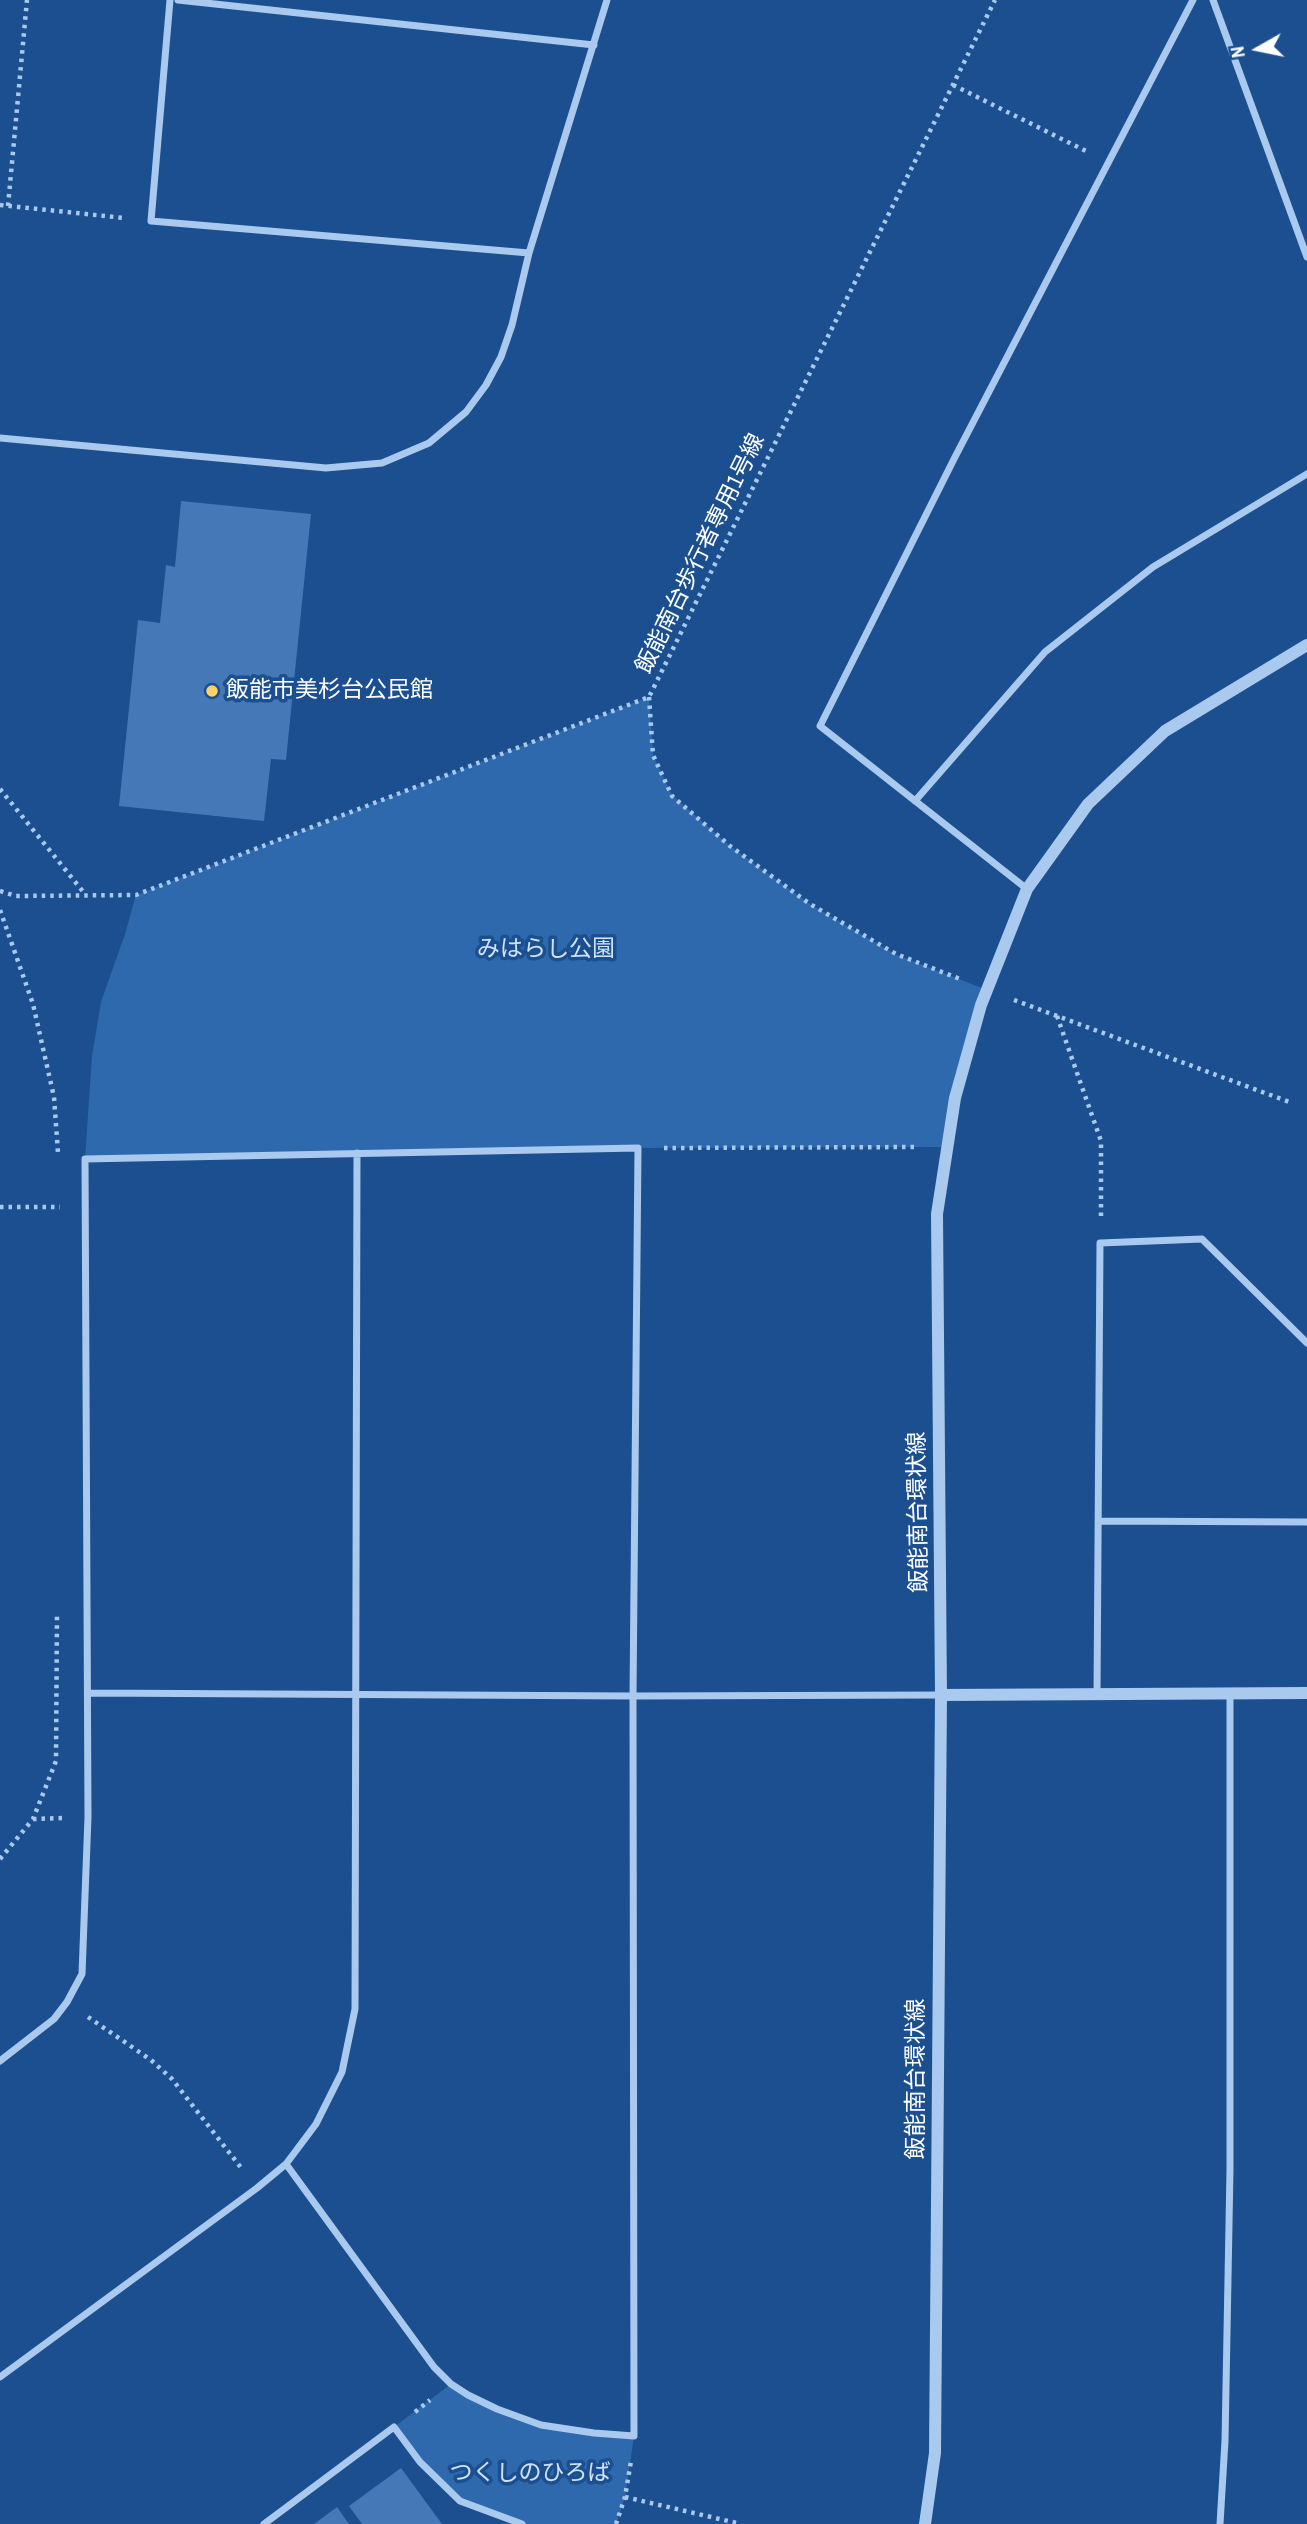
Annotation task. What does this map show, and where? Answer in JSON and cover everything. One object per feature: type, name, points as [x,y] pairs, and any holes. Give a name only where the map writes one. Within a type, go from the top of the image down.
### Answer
[{"type":"street","points":[[170,0],[151,221],[529,253]]},
{"type":"street","points":[[178,0],[594,46]]},
{"type":"street","points":[[0,438],[326,468],[382,463],[429,443],[466,412],[486,385],[501,357],[512,326],[529,253],[607,0]]},
{"type":"street","points":[[1027,889],[820,726],[955,457],[1193,0]]},
{"type":"street","points":[[1213,0],[1307,257]]},
{"type":"street","points":[[915,802],[1045,652],[1153,567],[1307,474]]},
{"type":"street","name":"飯能南台環状線","points":[[925,2524],[935,2453],[942,1695],[937,1214],[955,1098],[987,990],[1027,889],[1088,804],[1165,731],[1307,645]]},
{"type":"street","points":[[0,2061],[54,2020],[82,1974],[88,1817],[85,1159],[638,1148],[633,1696],[634,2436],[541,2425],[497,2409],[451,2384],[434,2367],[286,2164]]},
{"type":"street","points":[[0,2377],[286,2164],[316,2124],[342,2072],[355,2009],[357,1153]]},
{"type":"street","points":[[1097,1694],[1100,1243],[1202,1239],[1307,1343]]},
{"type":"street","points":[[1100,1521],[1307,1522]]},
{"type":"street","points":[[88,1693],[633,1696],[1307,1693]]},
{"type":"street","points":[[1220,2524],[1225,2441],[1230,2170],[1230,1693]]},
{"type":"street","points":[[264,2524],[394,2427],[420,2462],[460,2501],[522,2524]]},
{"type":"path","points":[[8,206],[27,0]]},
{"type":"path","name":"飯能南台歩行者専用1号線","points":[[0,891],[16,896],[136,895],[649,696],[996,0]]},
{"type":"path","points":[[953,85],[1108,162]]},
{"type":"path","points":[[0,205],[151,221]]},
{"type":"path","points":[[649,696],[653,755],[672,796],[721,838],[810,904],[895,954],[1292,1103]]},
{"type":"path","points":[[0,789],[86,895]]},
{"type":"path","points":[[0,910],[33,1004],[54,1097],[58,1163]]},
{"type":"path","points":[[1056,1015],[1101,1141],[1100,1243]]},
{"type":"path","points":[[638,1148],[947,1147]]},
{"type":"path","points":[[0,1207],[61,1207],[60,1197]]},
{"type":"path","points":[[0,1859],[33,1819],[56,1761],[57,1611]]},
{"type":"path","points":[[67,2002],[151,2060],[172,2079],[257,2188]]},
{"type":"path","points":[[394,2427],[451,2384]]},
{"type":"path","points":[[616,2524],[625,2497],[634,2436]]},
{"type":"path","points":[[625,2497],[741,2524]]},
{"type":"green space","name":"みはらし公園","points":[[649,697],[653,755],[672,795],[730,846],[810,904],[895,954],[987,990],[947,1147],[638,1148],[85,1159],[92,1056],[101,1002],[136,895]]},
{"type":"green space","name":"つくしのひろば","points":[[451,2384],[468,2395],[541,2425],[634,2436],[625,2497],[616,2524],[522,2524],[460,2501],[420,2462],[394,2427]]},
{"type":"building","name":"飯能市美杉台公民館","points":[[181,501],[311,514],[286,760],[271,759],[264,821],[119,806],[138,620],[160,623],[166,565],[175,567]]},
{"type":"building","points":[[401,2468],[442,2524],[362,2524],[349,2506]]},
{"type":"building","points":[[337,2507],[349,2524],[314,2524]]},
{"type":"place","name":"飯能市美杉台公民館","points":[[212,691]]}]
